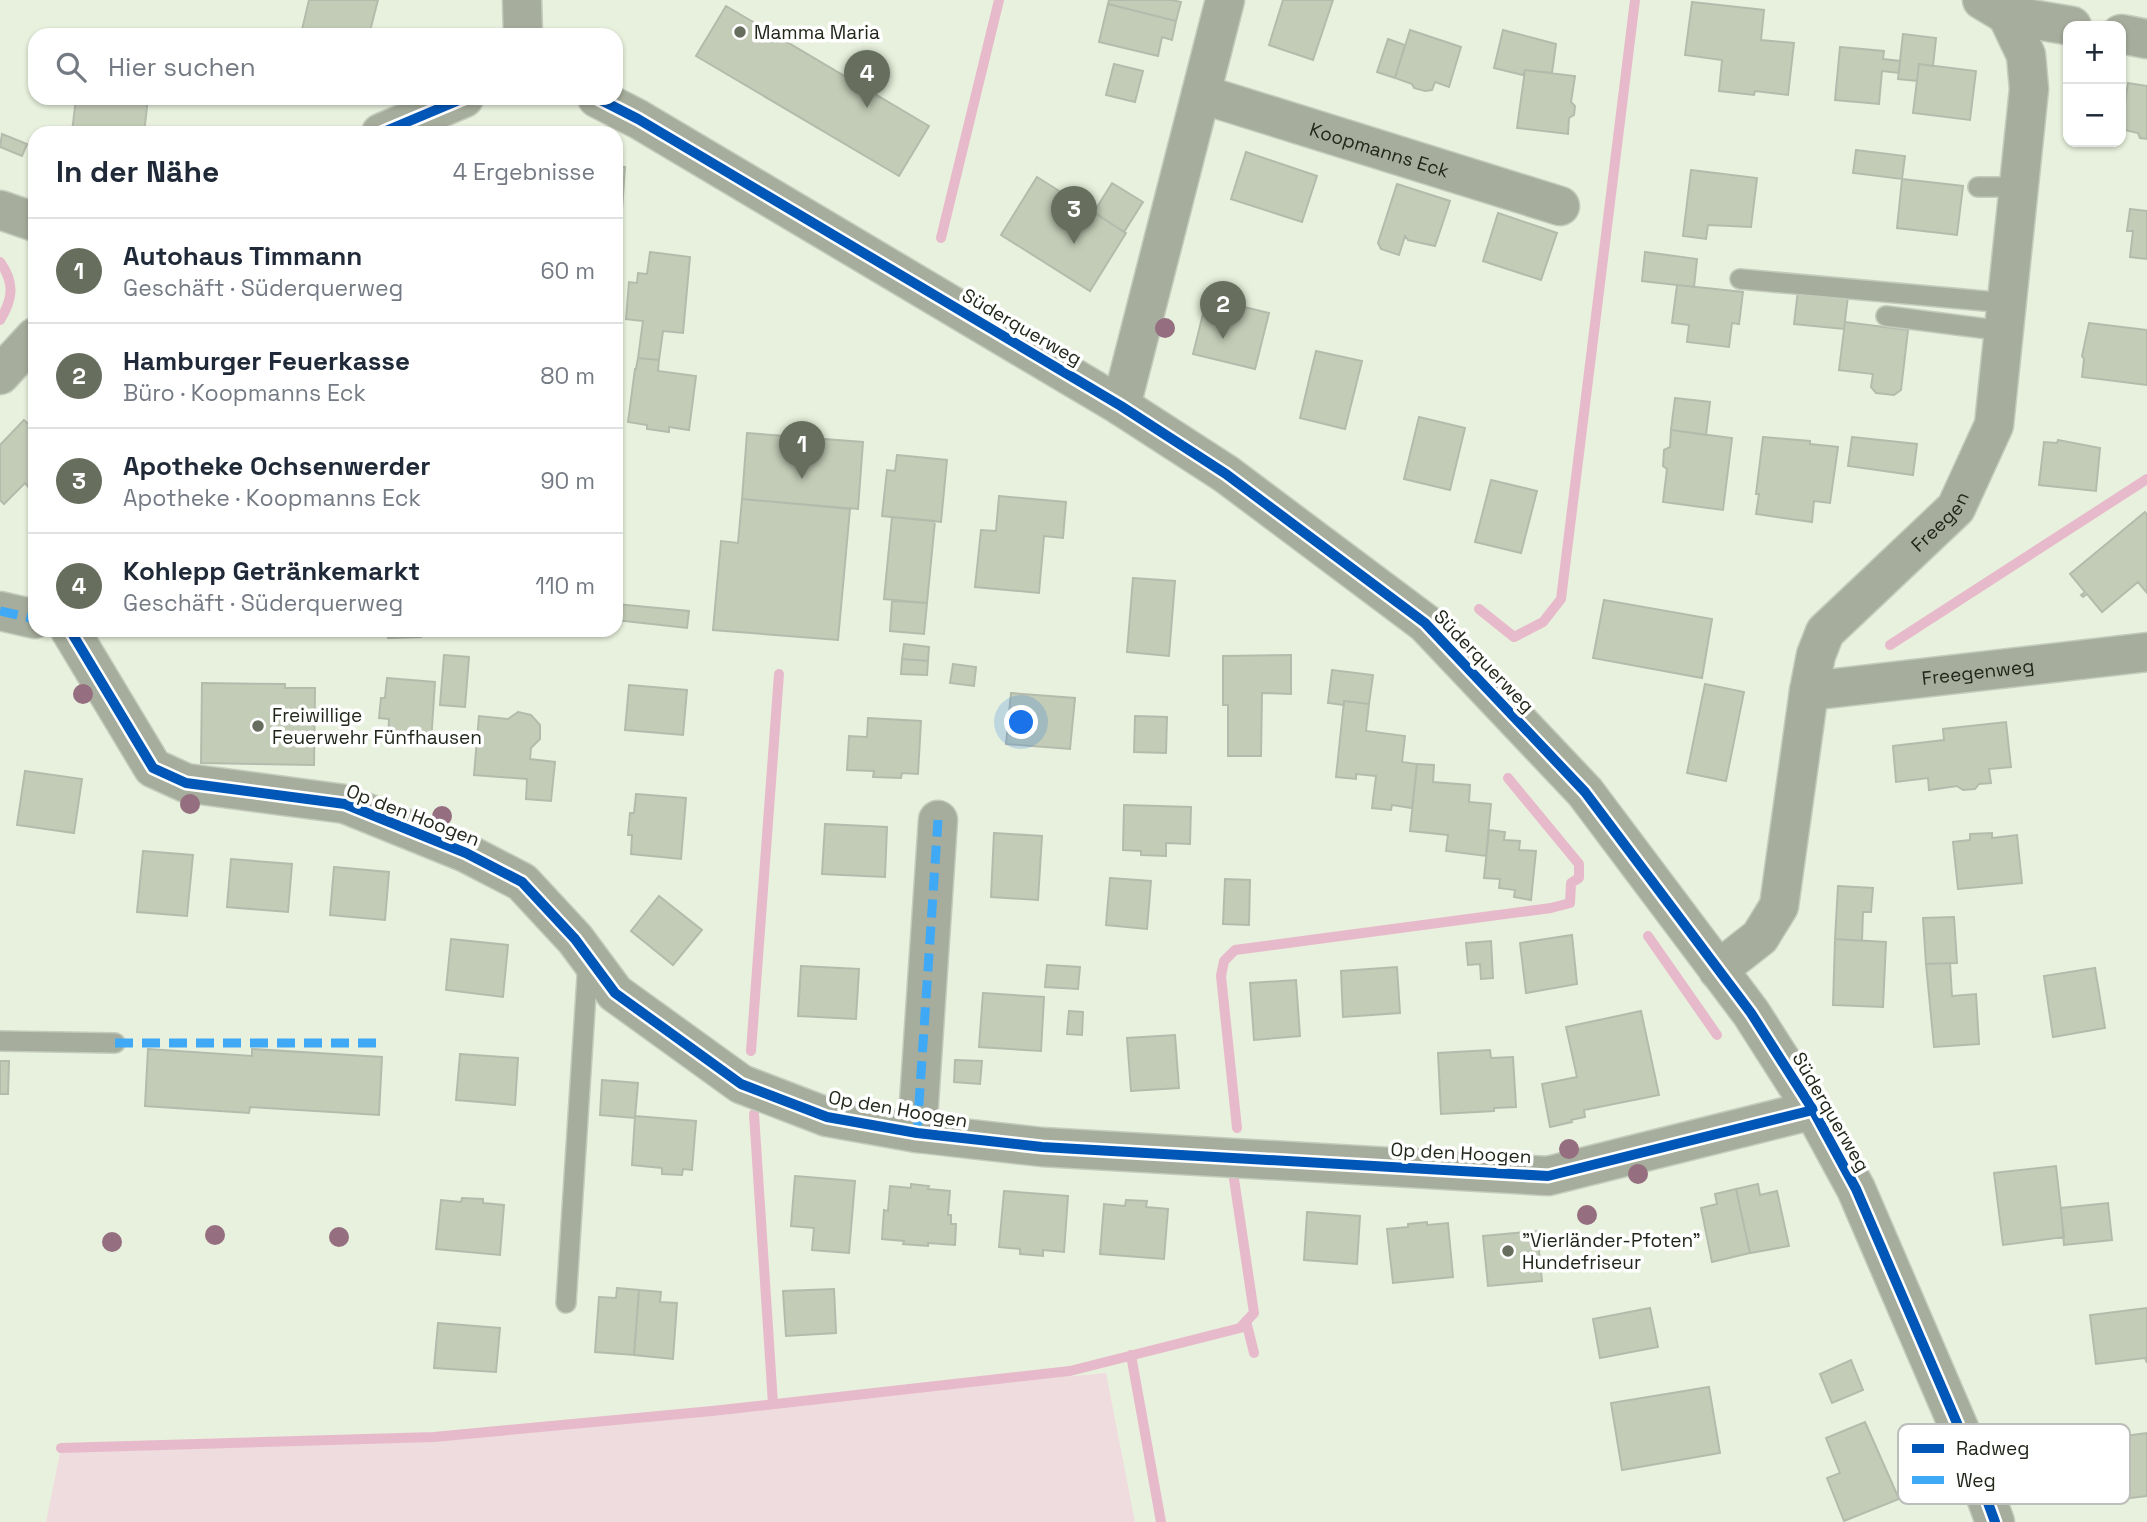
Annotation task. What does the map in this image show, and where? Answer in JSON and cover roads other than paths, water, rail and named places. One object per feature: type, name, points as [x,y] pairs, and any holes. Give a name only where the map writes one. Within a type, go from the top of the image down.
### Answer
[{"type":"street","points":[[522,0],[523,28]]},
{"type":"street","points":[[1121,406],[1225,0]]},
{"type":"street","name":"Freegen","points":[[1994,8],[2063,24]]},
{"type":"street","name":"Freegen","points":[[1718,970],[1760,937],[1779,906],[1809,691],[1816,655],[1825,632],[1956,508],[1994,425],[2029,89],[2026,55],[1994,8]]},
{"type":"street","points":[[2126,35],[2147,38]]},
{"type":"street","name":"Koopmanns Eck","points":[[1201,94],[1560,206]]},
{"type":"street","points":[[398,126],[447,105]]},
{"type":"street","name":"Süderquerweg","points":[[610,105],[1121,406],[1226,474],[1425,623],[1586,792],[1751,1013],[1813,1110],[1856,1189],[1957,1424]]},
{"type":"street","points":[[0,210],[28,220]]},
{"type":"street","points":[[0,375],[28,345]]},
{"type":"street","points":[[0,611],[28,617]]},
{"type":"street","name":"Op den Hoogen","points":[[74,637],[153,768],[186,783],[345,804],[466,853],[523,882],[589,957],[615,993],[741,1084],[827,1117],[917,1133],[1042,1147],[1548,1175],[1813,1110]]},
{"type":"street","name":"Freegenweg","points":[[1809,691],[2147,652]]},
{"type":"street","name":"Op den Hoogen","points":[[917,1133],[938,820]]},
{"type":"street","name":"Süderquerweg","points":[[1988,1504],[1995,1522]]},
{"type":"lane","points":[[1978,187],[2019,187]]},
{"type":"lane","points":[[1740,279],[2005,317]]},
{"type":"lane","points":[[1886,316],[2005,317]]},
{"type":"lane","points":[[566,1303],[589,957]]},
{"type":"lane","points":[[0,1041],[115,1043]]},
{"type":"waterway","points":[[941,238],[999,0]]},
{"type":"waterway","points":[[1479,609],[1514,637],[1543,622],[1561,599],[1635,0]]},
{"type":"waterway","points":[[0,262],[10,284],[10,298],[0,320]]},
{"type":"waterway","points":[[1890,645],[2147,479]]},
{"type":"waterway","points":[[751,1051],[779,674]]},
{"type":"waterway","points":[[1237,1128],[1221,976],[1224,961],[1235,950],[1551,908],[1570,903],[1571,883],[1579,878],[1579,864],[1508,778]]},
{"type":"waterway","points":[[1648,936],[1717,1035]]},
{"type":"waterway","points":[[754,1114],[773,1404]]},
{"type":"waterway","points":[[61,1448],[434,1437],[712,1411],[1070,1371],[1240,1328],[1254,1313],[1234,1179]]},
{"type":"waterway","points":[[1246,1321],[1254,1353]]},
{"type":"waterway","points":[[1131,1355],[1161,1522]]},
{"type":"place","name":"Mamma Maria","points":[[740,32]]},
{"type":"place","name":"Kohlepp Getränkemarkt","points":[[867,108]]},
{"type":"place","name":"Apotheke Ochsenwerder","points":[[1074,244]]},
{"type":"place","name":"Hamburger Feuerkasse","points":[[1223,339]]},
{"type":"place","name":"Autohaus Timmann","points":[[802,479]]},
{"type":"place","name":"Freiwillige Feuerwehr Fünfhausen","points":[[258,726]]},
{"type":"place","name":"\"Vierländer-Pfoten\" Hundefriseur","points":[[1508,1251]]}]
